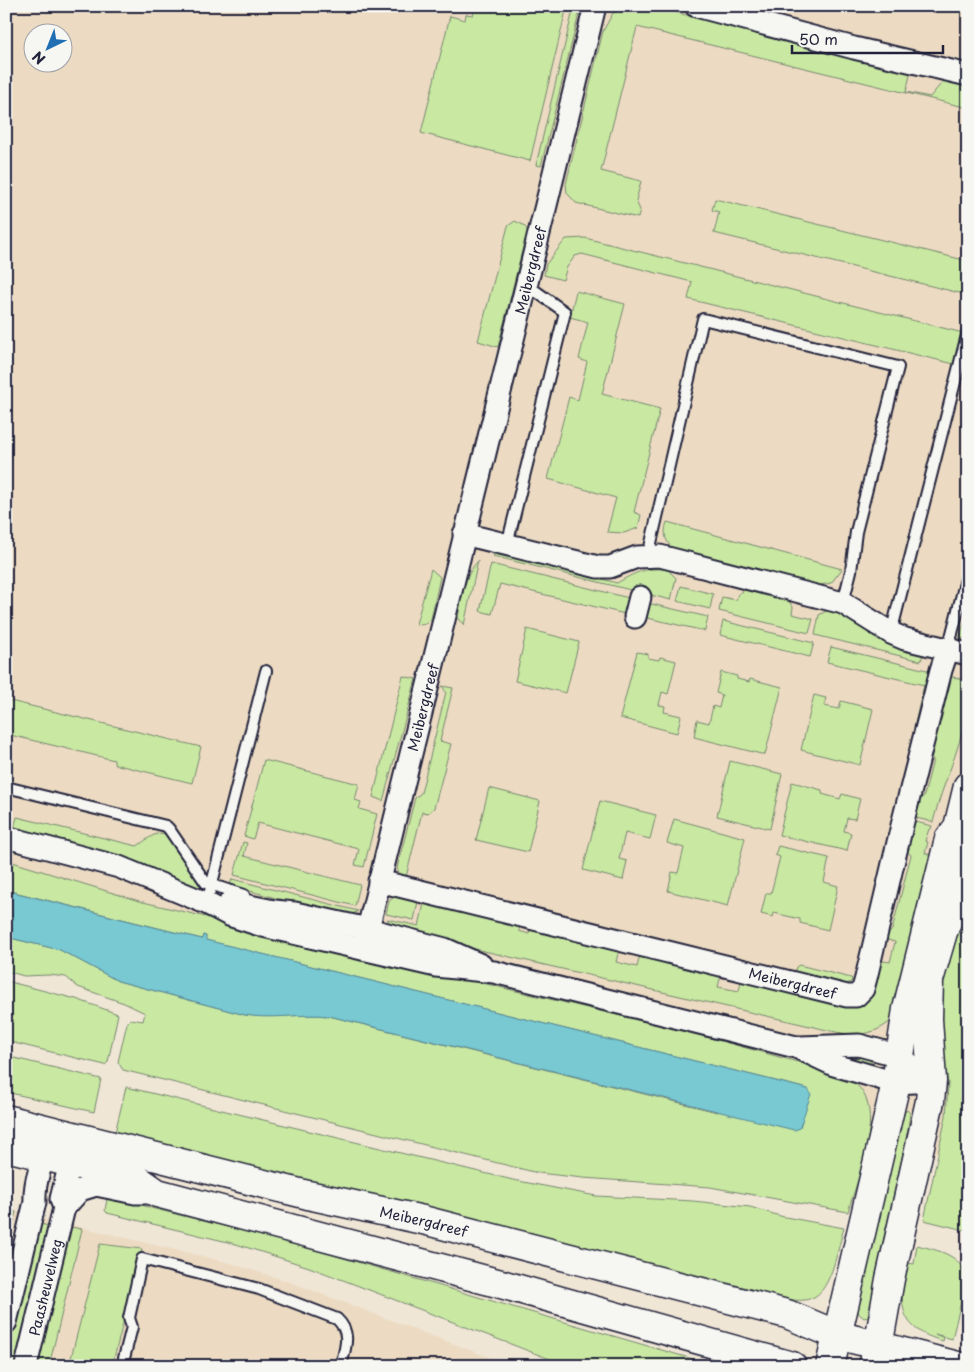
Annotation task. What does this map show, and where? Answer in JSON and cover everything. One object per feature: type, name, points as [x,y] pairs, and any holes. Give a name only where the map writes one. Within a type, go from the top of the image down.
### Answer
[{"type":"main road","points":[[830,1366],[896,1083],[907,1009],[949,839],[958,827],[968,786]]},
{"type":"main road","points":[[876,1356],[890,1279],[928,1109],[932,1082],[928,1019],[929,980],[943,932],[953,907],[961,840],[958,827]]},
{"type":"main road","name":"Meibergdreef","points":[[6,1119],[299,1193],[423,1220],[787,1314],[838,1335],[876,1356],[958,1366]]},
{"type":"main road","points":[[6,1147],[137,1179],[157,1193],[501,1284],[792,1366]]},
{"type":"street","name":"Meibergdreef","points":[[365,939],[595,6]]},
{"type":"street","points":[[696,6],[854,48],[968,75]]},
{"type":"street","points":[[464,534],[598,567],[610,567],[629,559],[660,556],[843,603],[891,633],[958,651]]},
{"type":"street","name":"Meibergdreef","points":[[379,880],[847,996],[856,996],[863,989],[866,978],[941,670],[958,651]]},
{"type":"street","points":[[6,838],[119,867],[240,905],[295,913],[365,939]]},
{"type":"street","points":[[209,894],[229,915],[263,926],[445,949],[494,972],[796,1047],[834,1065],[896,1083],[932,1082]]},
{"type":"street","points":[[796,1047],[859,1045],[900,1056],[932,1082]]},
{"type":"street","points":[[6,1322],[35,1202],[43,1156],[59,1131]]},
{"type":"street","points":[[59,1131],[70,1163]]},
{"type":"street","name":"Paasheuvelweg","points":[[64,1208],[61,1199],[70,1163]]},
{"type":"street","name":"Paasheuvelweg","points":[[26,1366],[64,1208],[80,1190],[96,1185],[135,1193],[157,1193]]},
{"type":"lane","points":[[507,544],[565,312],[527,285]]},
{"type":"lane","points":[[648,556],[703,319],[898,367],[856,532],[851,571],[843,603]]},
{"type":"lane","points":[[891,633],[968,331]]},
{"type":"lane","points":[[958,651],[968,570]]},
{"type":"lane","points":[[209,894],[266,671]]},
{"type":"lane","points":[[6,787],[166,826],[170,829],[203,880],[209,894]]},
{"type":"lane","points":[[122,1366],[132,1327],[129,1318],[142,1259],[259,1289],[337,1319],[347,1335],[341,1366]]},
{"type":"shaded area","points":[[6,6],[968,6],[968,1161],[760,1108],[6,935]]},
{"type":"shaded area","points":[[6,1209],[230,1263],[290,1282],[512,1366],[6,1366]]},
{"type":"green space","points":[[475,6],[567,6],[530,161],[421,133],[450,16],[465,20],[466,14],[473,15]]},
{"type":"green space","points":[[574,6],[576,6],[579,14],[541,166],[536,165]]},
{"type":"green space","points":[[630,6],[650,6],[911,71],[906,92],[930,97],[945,79],[968,84],[968,108],[637,27],[601,171],[641,181],[636,201],[640,210],[638,218],[576,203],[567,193],[566,184],[603,31],[613,13]]},
{"type":"green space","points":[[743,6],[771,6],[769,14]]},
{"type":"green space","points":[[715,199],[968,261],[968,295],[714,233],[719,212],[712,210]]},
{"type":"green space","points":[[515,221],[527,229],[498,347],[478,341],[508,226]]},
{"type":"green space","points":[[585,238],[963,333],[954,364],[688,299],[692,282],[582,254],[575,256],[567,267],[563,280],[544,275],[546,264],[566,239]]},
{"type":"green space","points":[[576,291],[625,304],[602,394],[660,409],[634,512],[641,515],[638,528],[624,533],[607,532],[616,498],[548,479],[569,397],[578,400],[587,362],[579,359],[588,322],[570,317]]},
{"type":"green space","points":[[667,522],[842,569],[831,583],[820,585],[677,551],[666,538]]},
{"type":"green space","points":[[499,552],[617,583],[635,573],[654,569],[668,570],[676,578],[671,600],[493,556]]},
{"type":"green space","points":[[478,561],[464,625],[458,619],[462,596],[469,573]]},
{"type":"green space","points":[[491,564],[629,598],[625,614],[500,584],[492,614],[480,611]]},
{"type":"green space","points":[[431,569],[440,577],[431,619],[424,624],[418,625],[416,624]]},
{"type":"green space","points":[[681,586],[713,594],[710,609],[677,601]]},
{"type":"green space","points":[[747,589],[788,600],[793,607],[792,614],[813,619],[809,633],[719,611],[722,597],[736,600],[738,594]]},
{"type":"green space","points":[[647,603],[708,617],[705,631],[643,617]]},
{"type":"green space","points":[[828,610],[844,616],[892,646],[923,654],[921,661],[815,635],[819,615]]},
{"type":"green space","points":[[968,611],[968,638],[959,639]]},
{"type":"green space","points":[[723,621],[814,643],[810,657],[720,635]]},
{"type":"green space","points":[[527,629],[579,642],[566,693],[515,681]]},
{"type":"green space","points":[[831,647],[935,672],[920,729],[914,727],[924,685],[827,662]]},
{"type":"green space","points":[[637,652],[648,654],[648,658],[659,660],[660,657],[676,661],[668,694],[662,692],[659,705],[665,706],[664,712],[681,716],[677,733],[620,718]]},
{"type":"green space","points":[[721,672],[737,676],[737,679],[749,682],[750,679],[782,687],[765,755],[694,737],[697,720],[709,723],[713,706],[719,708],[722,695],[716,693]]},
{"type":"green space","points":[[946,675],[964,680],[966,692],[965,720],[933,822],[912,817],[916,801],[924,796],[933,760],[928,751]]},
{"type":"green space","points":[[403,676],[416,679],[383,801],[373,797]]},
{"type":"green space","points":[[442,686],[453,688],[440,741],[451,744],[434,808],[428,813],[422,812],[406,877],[399,873],[397,868],[415,798],[421,793],[446,692]]},
{"type":"green space","points":[[814,695],[826,698],[824,706],[839,709],[841,701],[873,709],[860,765],[801,750]]},
{"type":"green space","points":[[6,700],[201,747],[192,783],[114,764],[114,760],[6,734]]},
{"type":"green space","points":[[264,760],[359,784],[355,800],[361,802],[359,809],[377,814],[364,867],[355,865],[359,849],[258,823],[253,839],[244,836]]},
{"type":"green space","points":[[730,761],[782,774],[770,829],[717,816]]},
{"type":"green space","points":[[792,782],[822,790],[822,794],[840,799],[842,794],[860,799],[855,819],[847,818],[844,831],[851,833],[847,851],[779,835]]},
{"type":"green space","points":[[489,788],[540,801],[528,852],[476,840]]},
{"type":"green space","points":[[600,801],[656,815],[650,839],[625,833],[619,859],[627,861],[623,880],[583,870]]},
{"type":"green space","points":[[17,817],[137,846],[156,834],[168,835],[201,886],[199,888],[117,856],[14,828]]},
{"type":"green space","points":[[674,819],[745,838],[728,906],[668,891],[672,872],[678,873],[684,848],[667,843]]},
{"type":"green space","points":[[911,821],[932,826],[925,841],[928,842],[925,853],[930,855],[926,892],[893,1019],[873,1031],[863,1034],[832,1031],[397,931],[387,919],[419,926],[425,899],[521,922],[519,931],[529,934],[532,925],[620,946],[616,962],[637,967],[641,951],[722,971],[718,987],[739,991],[742,976],[861,1004],[866,1002],[868,998],[877,960],[890,962],[895,942],[884,939],[892,930],[911,855],[904,849]]},
{"type":"green space","points":[[243,842],[247,843],[244,856],[360,885],[355,906],[234,875]]},
{"type":"green space","points":[[778,846],[829,858],[824,882],[838,886],[828,930],[800,923],[800,919],[774,913],[773,917],[761,914],[766,893],[771,893],[780,857],[775,855]]},
{"type":"green space","points":[[6,860],[139,901],[688,1032],[838,1073],[860,1088],[868,1103],[870,1118],[866,1150],[848,1212],[710,1187],[538,1173],[123,1070],[118,1062],[127,1023],[131,1019],[143,1021],[145,1013],[124,1003],[78,987],[66,977],[49,975],[24,976],[6,971],[6,937],[60,950],[118,981],[245,1015],[329,1016],[717,1112],[808,1089],[205,940],[206,936],[203,935],[202,939],[14,892],[12,893],[6,916]]},
{"type":"green space","points":[[968,871],[968,1067],[960,1100],[968,1102],[968,1216],[964,1230],[924,1220],[946,1116],[948,1084],[940,1029],[942,979]]},
{"type":"green space","points":[[232,879],[358,911],[349,916],[341,916],[232,886],[230,885]]},
{"type":"green space","points":[[397,895],[419,897],[414,920],[386,914],[389,901]]},
{"type":"green space","points":[[799,965],[852,979],[851,982],[843,986],[793,976],[796,967]]},
{"type":"green space","points":[[6,981],[76,999],[118,1014],[108,1062],[105,1065],[6,1041]]},
{"type":"green space","points":[[836,1054],[869,1059],[872,1063],[869,1067]]},
{"type":"green space","points":[[6,1056],[101,1079],[94,1112],[6,1092]]},
{"type":"green space","points":[[126,1087],[513,1180],[596,1196],[693,1201],[750,1207],[780,1216],[844,1228],[833,1267],[825,1286],[819,1293],[807,1300],[766,1295],[114,1137]]},
{"type":"green space","points":[[907,1110],[910,1113],[907,1136],[881,1251],[881,1287],[874,1307],[867,1317],[864,1318],[858,1313],[858,1302],[901,1124]]},
{"type":"green space","points":[[108,1194],[151,1208],[281,1240],[717,1366],[568,1366],[309,1267],[236,1244],[107,1213],[105,1210]]},
{"type":"green space","points":[[6,1209],[16,1212],[6,1253]]},
{"type":"green space","points":[[36,1223],[49,1226],[15,1366],[6,1366],[6,1343]]},
{"type":"green space","points":[[70,1227],[82,1229],[79,1242],[49,1366],[37,1366]]},
{"type":"green space","points":[[100,1244],[142,1249],[112,1366],[69,1366]]},
{"type":"green space","points":[[917,1245],[949,1255],[955,1259],[964,1272],[966,1281],[952,1339],[935,1334],[944,1338],[943,1341],[928,1336],[909,1321],[904,1312],[903,1290],[905,1277],[908,1263],[914,1264]]},
{"type":"water","points":[[13,892],[202,939],[203,935],[206,936],[206,940],[808,1089],[811,1094],[800,1127],[794,1130],[329,1016],[265,1017],[245,1015],[118,981],[60,950],[6,937],[6,916]]}]
